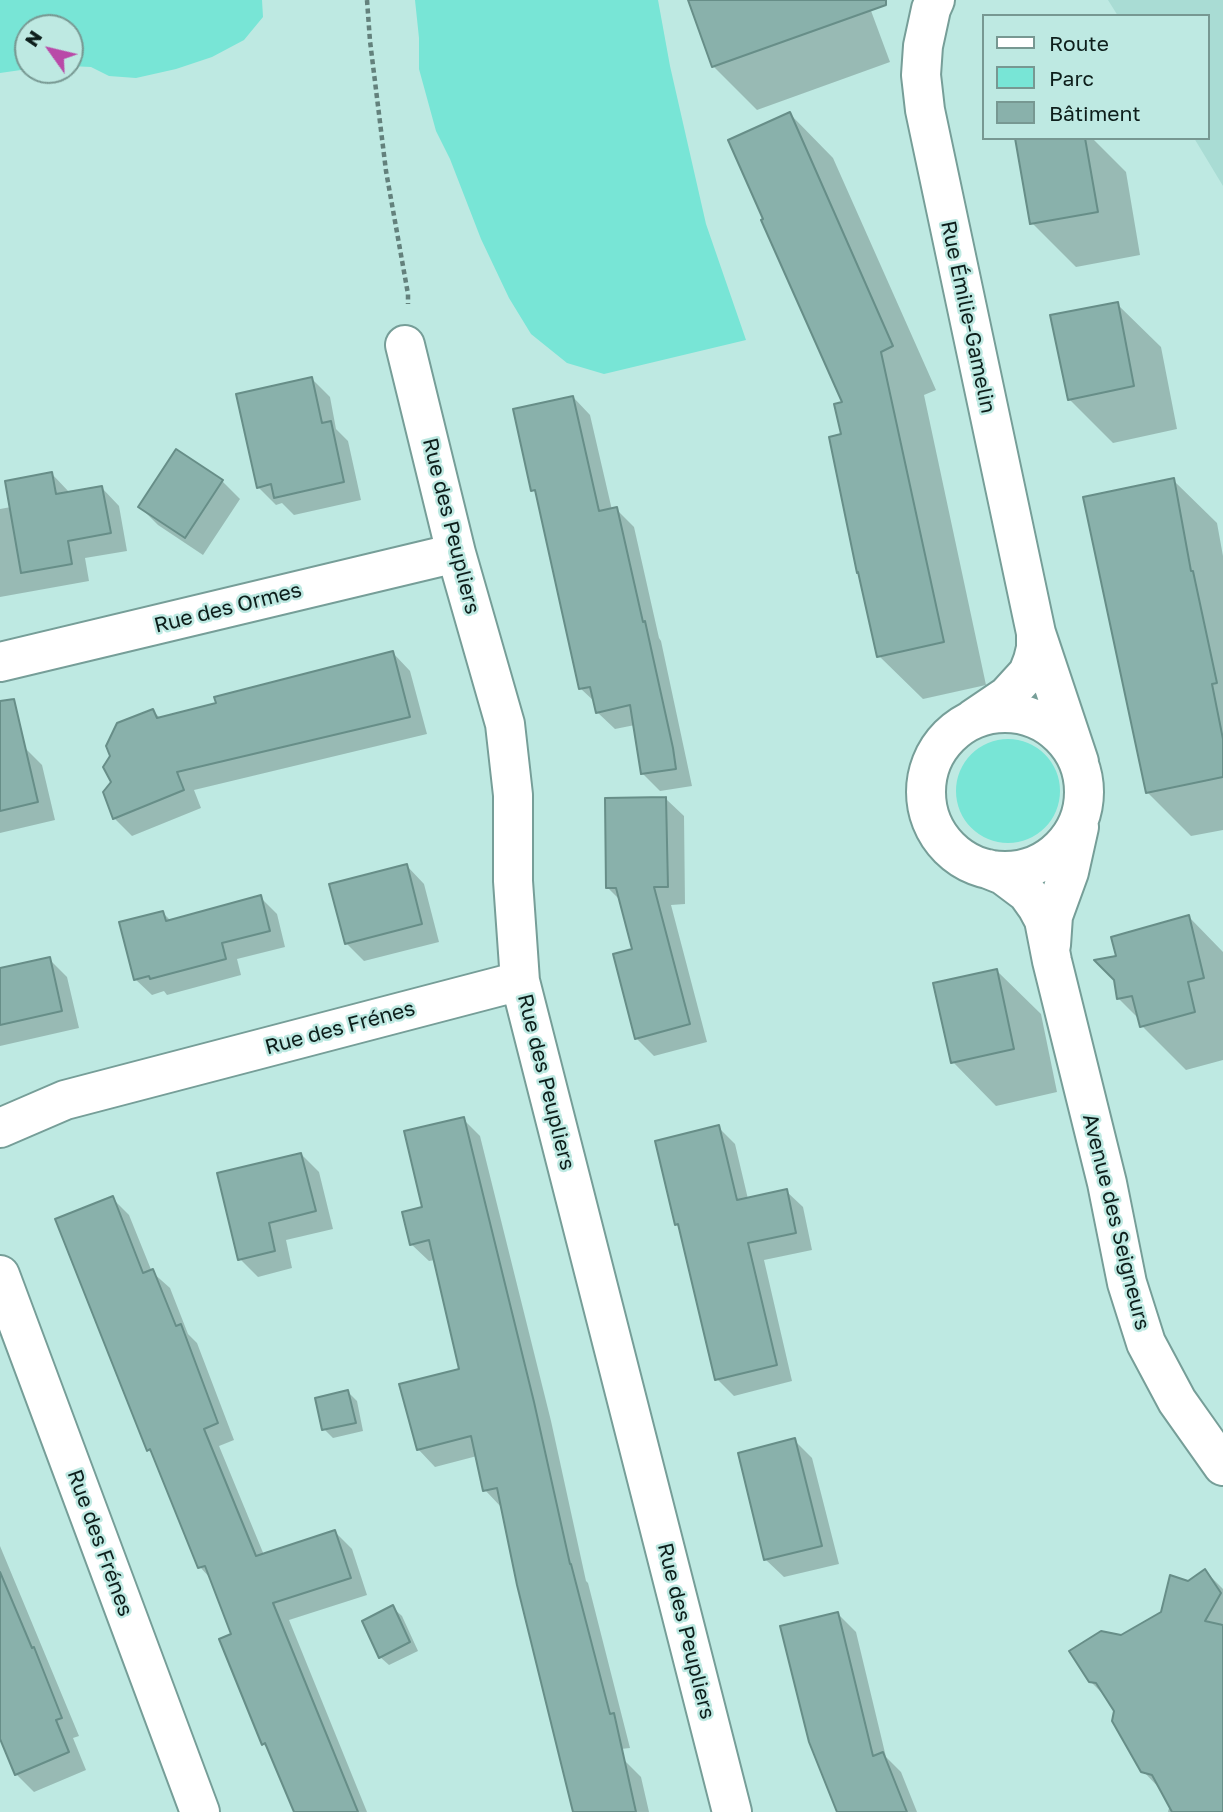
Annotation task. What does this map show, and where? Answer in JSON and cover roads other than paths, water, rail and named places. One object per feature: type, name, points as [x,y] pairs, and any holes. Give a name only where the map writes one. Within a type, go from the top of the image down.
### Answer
[{"type":"street","name":"Rue Émilie-Gamelin","points":[[935,0],[930,9],[921,65],[925,110],[1036,633],[1079,762],[1084,787],[1082,813],[1071,836],[1054,855],[1028,870],[1005,872],[979,867],[956,855],[938,835],[928,810],[926,784],[933,759],[948,737],[1007,696],[1028,673],[1036,648],[1036,633]]},
{"type":"street","name":"Rue des Peupliers","points":[[405,345],[456,553],[505,724],[513,795],[513,881],[520,981],[732,1812]]},
{"type":"street","name":"Rue des Ormes","points":[[0,662],[456,553]]},
{"type":"street","name":"Rue Émilie-Gamelin","points":[[970,721],[995,713],[1021,714],[1045,723],[1065,740],[1079,762]]},
{"type":"street","name":"Avenue des Seigneurs","points":[[1052,961],[1050,937],[1053,916],[1069,873],[1082,813]]},
{"type":"street","name":"Avenue des Seigneurs","points":[[988,869],[1003,875],[1027,893],[1044,920],[1107,1183],[1127,1283],[1146,1343],[1177,1401],[1223,1466]]},
{"type":"street","name":"Rue des Frénes","points":[[0,1128],[65,1100],[520,981]]},
{"type":"street","name":"Rue des Frénes","points":[[0,1275],[197,1811]]}]
